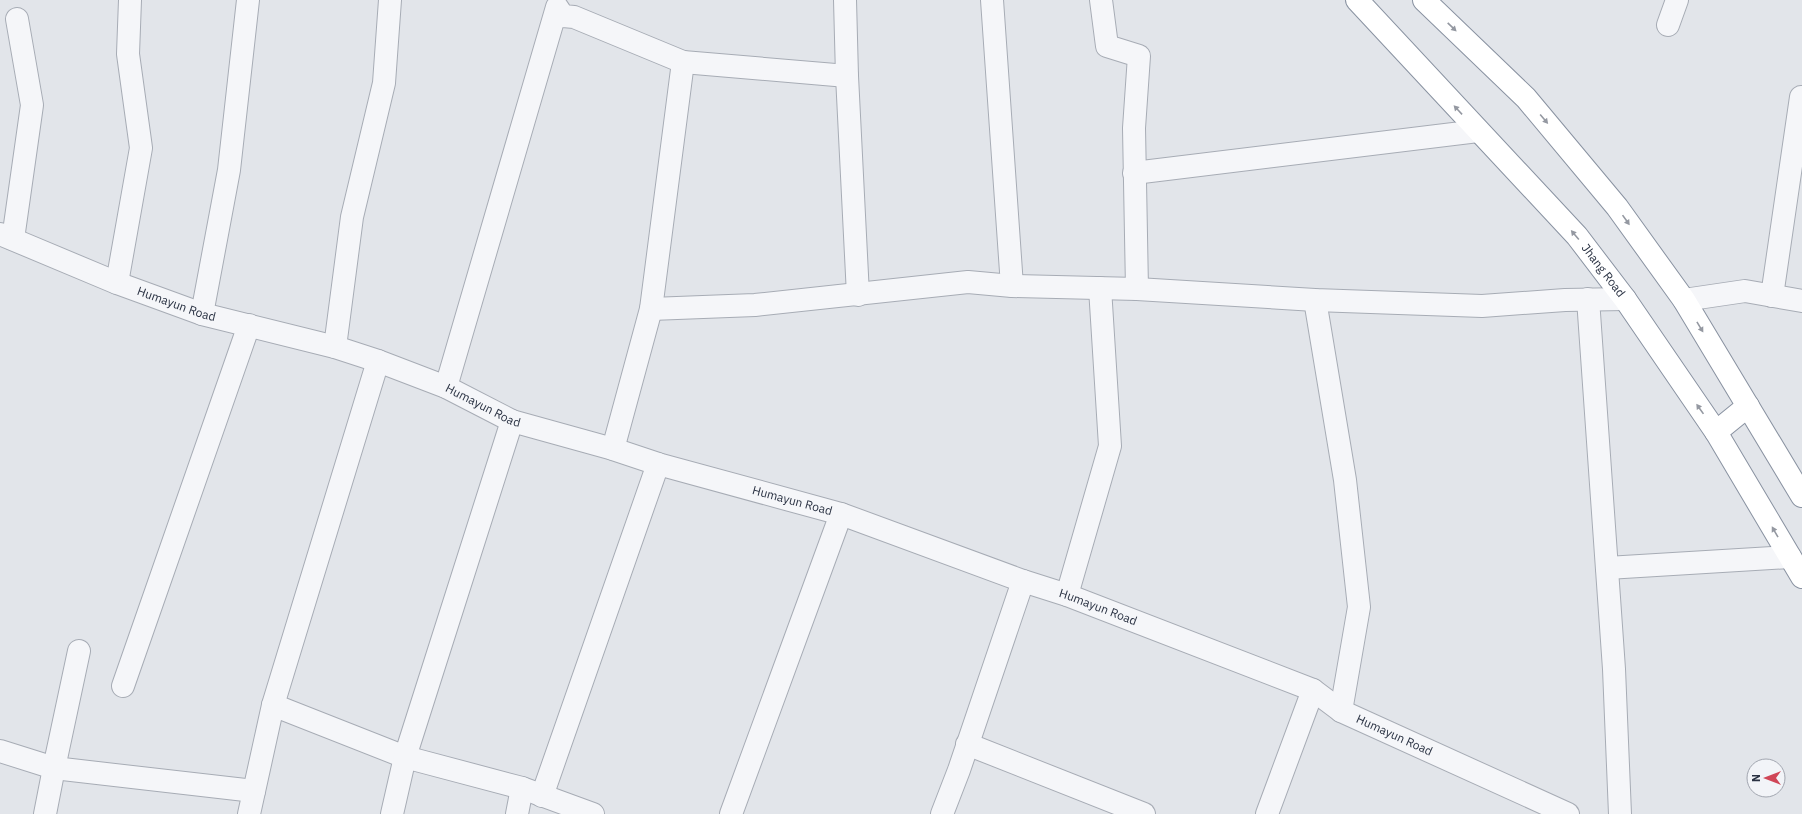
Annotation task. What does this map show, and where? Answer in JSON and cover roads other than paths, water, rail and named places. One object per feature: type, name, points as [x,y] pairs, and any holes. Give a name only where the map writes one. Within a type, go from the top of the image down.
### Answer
[{"type":"highway","name":"Jhang Road","points":[[1356,0],[1478,131],[1530,184],[1577,236],[1625,299],[1716,432],[1802,577]]},
{"type":"highway","points":[[1424,0],[1526,98],[1617,207],[1684,300],[1802,496]]},
{"type":"highway","points":[[1716,432],[1748,406]]},
{"type":"street","points":[[117,283],[141,148],[128,54],[130,0]]},
{"type":"street","points":[[202,314],[229,170],[248,0]]},
{"type":"street","points":[[336,346],[352,217],[384,83],[390,0]]},
{"type":"street","points":[[845,0],[847,76],[858,295]]},
{"type":"street","points":[[992,0],[1012,286]]},
{"type":"street","points":[[1101,0],[1107,46],[1139,56],[1134,128],[1137,289]]},
{"type":"street","points":[[1668,25],[1678,0]]},
{"type":"street","points":[[446,387],[558,7],[563,16],[574,17],[683,62],[847,76]]},
{"type":"street","points":[[7,236],[32,106],[17,19]]},
{"type":"street","points":[[613,449],[651,309],[683,62]]},
{"type":"street","points":[[1772,296],[1801,97]]},
{"type":"street","points":[[1134,173],[1478,131]]},
{"type":"street","name":"Humayun Road","points":[[7,236],[117,283],[202,314],[336,346],[378,361],[446,387],[512,421],[613,449],[658,464],[841,514],[1024,581],[1067,595],[1313,690],[1341,711],[1568,814]]},
{"type":"street","points":[[651,309],[755,305],[968,282],[1012,286],[1137,289],[1315,300],[1482,306],[1588,299],[1625,299]]},
{"type":"street","points":[[1067,595],[1110,446],[1100,288]]},
{"type":"street","points":[[1684,300],[1745,291],[1802,301]]},
{"type":"street","points":[[1588,299],[1614,669],[1620,814]]},
{"type":"street","points":[[1315,300],[1345,480],[1359,607],[1341,711]]},
{"type":"street","points":[[123,686],[249,325]]},
{"type":"street","points":[[249,814],[273,705],[378,361]]},
{"type":"street","points":[[392,814],[405,757],[512,421]]},
{"type":"street","points":[[516,814],[532,792],[658,464]]},
{"type":"street","points":[[731,814],[841,514]]},
{"type":"street","points":[[1607,568],[1790,557]]},
{"type":"street","points":[[942,814],[1024,581]]},
{"type":"street","points":[[45,814],[79,651]]},
{"type":"street","points":[[1267,814],[1313,690]]},
{"type":"street","points":[[273,705],[405,757],[532,792],[593,814]]},
{"type":"street","points":[[967,744],[1100,806],[1144,814]]},
{"type":"street","points":[[0,751],[54,768],[254,791]]}]
